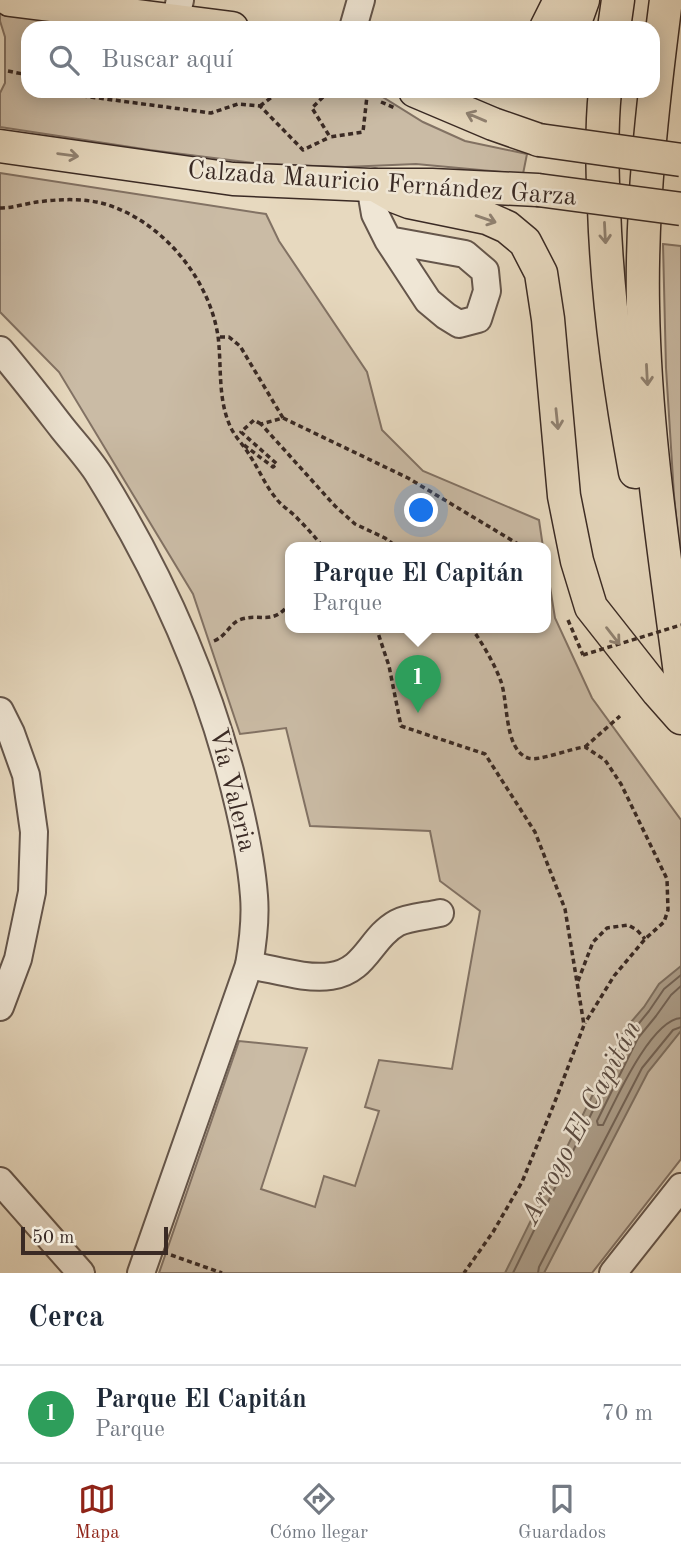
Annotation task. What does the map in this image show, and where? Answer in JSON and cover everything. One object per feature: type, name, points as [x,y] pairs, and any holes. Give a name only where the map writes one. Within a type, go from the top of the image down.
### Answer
[{"type":"main road","points":[[10,0],[178,10],[211,21]]},
{"type":"main road","points":[[550,21],[560,0]]},
{"type":"main road","points":[[576,21],[583,0]]},
{"type":"main road","points":[[615,21],[618,0]]},
{"type":"main road","points":[[660,48],[666,0]]},
{"type":"main road","name":"Calzada Mauricio Fernández Garza","points":[[432,98],[540,140],[681,160]]},
{"type":"main road","points":[[606,98],[603,173],[605,232],[617,360],[638,491],[664,548]]},
{"type":"main road","points":[[655,98],[644,211],[643,307],[650,442],[681,681]]},
{"type":"main road","name":"Calzada Mauricio Fernández Garza","points":[[0,146],[233,179],[538,190],[681,209]]},
{"type":"main road","points":[[373,185],[410,202],[487,218],[525,242],[541,273],[548,319],[564,496],[577,561],[591,607],[681,718]]},
{"type":"street","points":[[356,21],[361,0]]},
{"type":"street","points":[[373,185],[375,214],[388,240]]},
{"type":"street","name":"Vía Valeria","points":[[0,350],[98,473],[170,607],[198,673],[223,743],[249,852],[254,898],[254,932],[249,965],[141,1273]]},
{"type":"street","points":[[0,711],[26,775],[34,832],[32,892],[18,959],[0,1007]]},
{"type":"street","points":[[249,965],[312,976],[343,973],[362,961],[379,937],[399,922],[440,913]]},
{"type":"street","points":[[0,1181],[80,1273]]},
{"type":"street","points":[[613,1273],[681,1187]]},
{"type":"path","points":[[8,71],[21,74]]},
{"type":"path","points":[[98,98],[211,113],[238,104],[260,106],[303,150],[330,137],[363,132],[367,98]]},
{"type":"path","points":[[260,106],[270,98]]},
{"type":"path","points":[[322,98],[312,108],[330,137]]},
{"type":"path","points":[[0,208],[77,199],[106,205],[149,226],[174,249],[189,266],[206,296],[215,320],[222,401],[232,430],[275,498],[298,518],[319,542]]},
{"type":"path","points":[[220,337],[229,337],[240,346],[283,418],[408,478],[515,542]]},
{"type":"path","points":[[261,424],[283,418]]},
{"type":"path","points":[[230,424],[244,444],[273,467],[277,464],[241,432],[254,420],[261,424],[335,506],[355,524],[390,542]]},
{"type":"path","points":[[214,641],[222,638],[237,621],[268,618],[285,609]]},
{"type":"path","points":[[567,618],[583,655],[681,625]]},
{"type":"path","points":[[378,633],[390,666],[401,726],[485,754],[535,832],[565,909],[584,1025]]},
{"type":"path","points":[[475,633],[502,682],[511,738],[518,751],[527,758],[536,760],[573,748],[585,747],[620,716]]},
{"type":"path","points":[[464,1273],[493,1232],[522,1182],[584,1025],[614,976],[645,939],[664,922],[668,911],[667,879],[621,784],[605,760],[585,747]]},
{"type":"path","points":[[577,983],[593,942],[607,928],[628,925],[645,939]]},
{"type":"path","points":[[170,1255],[222,1273]]},
{"type":"shaded area","points":[[0,9],[83,21],[21,21],[21,98],[384,98],[423,122],[465,141],[527,154],[523,174],[416,164],[345,167],[262,164],[0,127],[0,93],[5,83],[5,37],[0,21]]},
{"type":"shaded area","points":[[0,173],[266,214],[279,241],[367,372],[382,430],[423,471],[539,520],[542,542],[285,542],[285,633],[551,633],[551,593],[555,618],[592,698],[681,820],[681,1159],[592,1273],[159,1273],[239,1041],[307,1048],[261,1189],[315,1207],[324,1176],[355,1186],[379,1111],[365,1107],[379,1060],[452,1069],[480,911],[440,881],[430,831],[310,826],[286,728],[240,734],[193,594],[59,372],[0,312]]},
{"type":"shaded area","points":[[663,244],[681,246],[681,567],[666,368]]},
{"type":"water","name":"Arroyo El Capitán","points":[[681,966],[681,1031],[648,1072],[544,1273],[505,1273],[625,1029],[659,984]]},
{"type":"place","name":"Parque El Capitán","points":[[418,713]]}]
